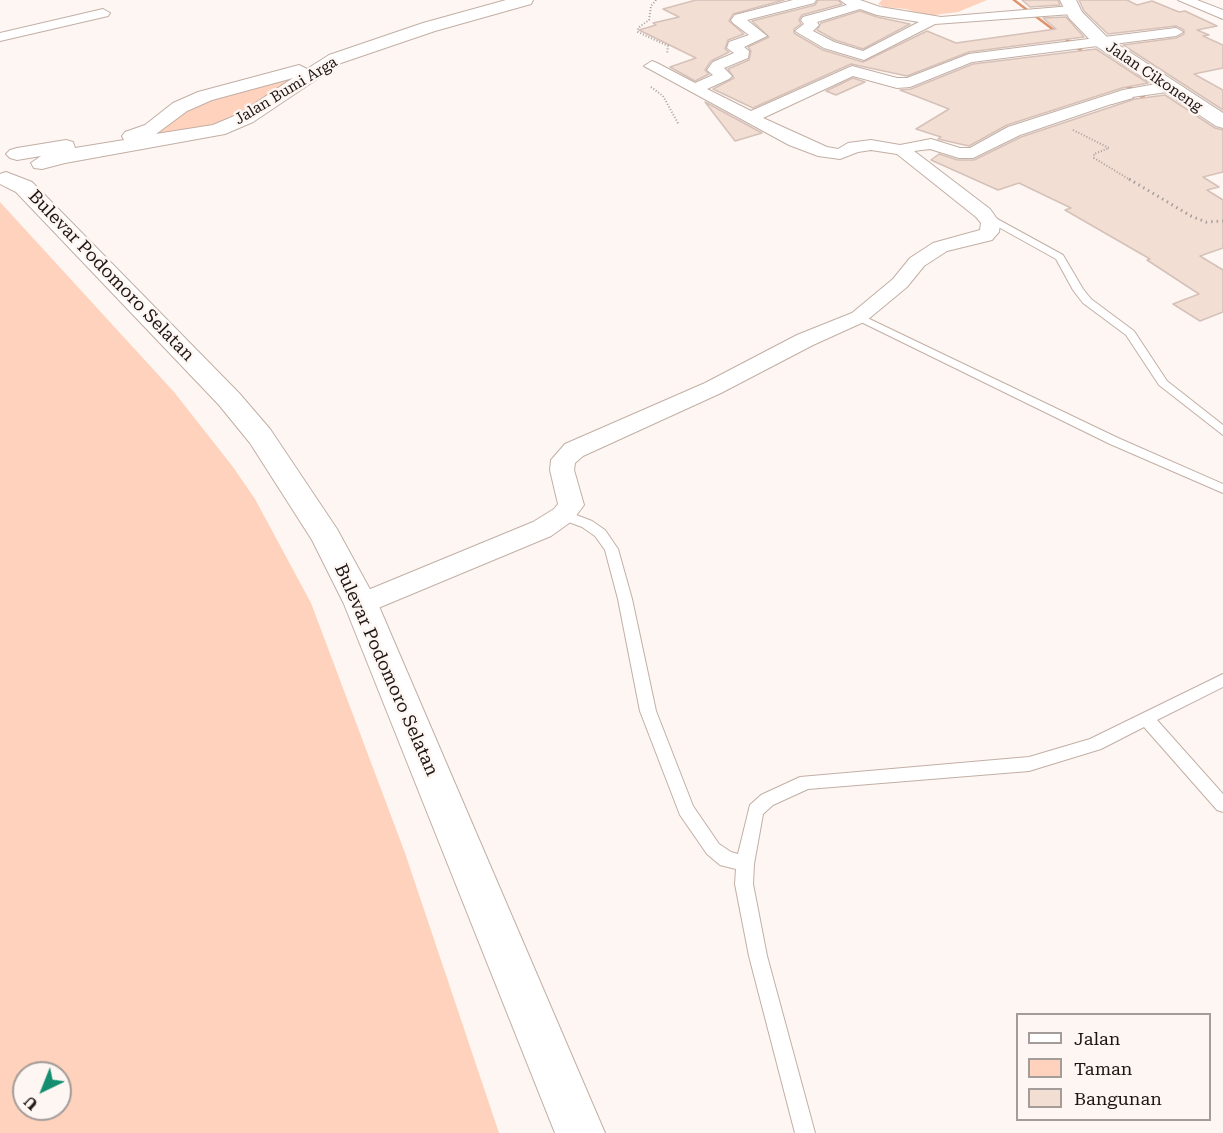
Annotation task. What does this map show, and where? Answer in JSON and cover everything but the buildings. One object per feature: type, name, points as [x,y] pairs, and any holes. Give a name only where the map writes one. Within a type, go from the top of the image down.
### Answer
[{"type":"street","points":[[89,0],[116,25]]},
{"type":"street","name":"Jalan Bumi Arga","points":[[15,167],[143,133],[162,123],[180,107],[198,98],[299,71],[420,30],[525,0]]},
{"type":"street","points":[[696,88],[722,79],[724,76],[715,70],[718,64],[743,55],[742,51],[734,48],[734,45],[760,36],[738,20],[740,18],[809,0]]},
{"type":"street","points":[[1190,2],[1212,0]]},
{"type":"street","points":[[1190,2],[1223,15]]},
{"type":"street","points":[[933,20],[864,56],[830,45],[802,31],[813,25],[808,20],[853,3],[933,20],[1042,12],[1070,5]]},
{"type":"street","name":"Jalan Cikoneng","points":[[1070,5],[1102,42],[1223,122]]},
{"type":"street","points":[[0,21],[6,35],[103,13]]},
{"type":"street","points":[[752,117],[852,71],[897,83],[910,82],[969,58],[1176,32]]},
{"type":"street","name":"Jalan Bumi Arga","points":[[15,167],[218,130],[246,118],[335,59]]},
{"type":"street","points":[[360,604],[542,529],[563,515],[571,505],[562,470],[564,460],[574,450],[713,388],[805,340],[860,317],[900,282],[917,262],[940,247],[985,236],[991,224],[987,217],[902,150],[871,145],[854,147],[840,154],[824,152],[795,141],[652,66]]},
{"type":"street","points":[[902,150],[912,146],[931,144],[959,153],[973,153],[1014,131],[1127,95],[1167,87]]},
{"type":"street","name":"Bulevar Podomoro Selatan","points":[[15,167],[260,436],[326,537],[360,604],[580,1133]]},
{"type":"lane","points":[[987,217],[1060,257],[1078,290],[1087,301],[1130,333],[1163,383],[1223,431]]},
{"type":"lane","points":[[860,317],[1113,441],[1223,489]]},
{"type":"lane","points":[[563,515],[587,524],[600,533],[611,549],[625,599],[648,711],[686,810],[713,849],[726,859],[745,864]]},
{"type":"lane","points":[[805,1133],[758,956],[744,884],[745,864],[756,810],[766,800],[806,782],[1029,764],[1095,744],[1223,680]]},
{"type":"lane","points":[[1145,718],[1223,805]]},
{"type":"path","points":[[1051,119],[1105,146],[1109,150],[1093,156],[1174,205],[1206,222],[1223,221]]},
{"type":"green space","points":[[882,0],[987,0],[958,12],[927,16],[906,9],[878,4]]},
{"type":"green space","points":[[296,74],[271,95],[229,120],[198,130],[137,138],[161,129],[193,103]]},
{"type":"green space","points":[[0,202],[174,392],[233,467],[255,499],[311,603],[405,853],[499,1133],[0,1133]]},
{"type":"waterway","points":[[1014,0],[1087,55]]},
{"type":"waterway","points":[[1120,81],[1152,103]]}]
